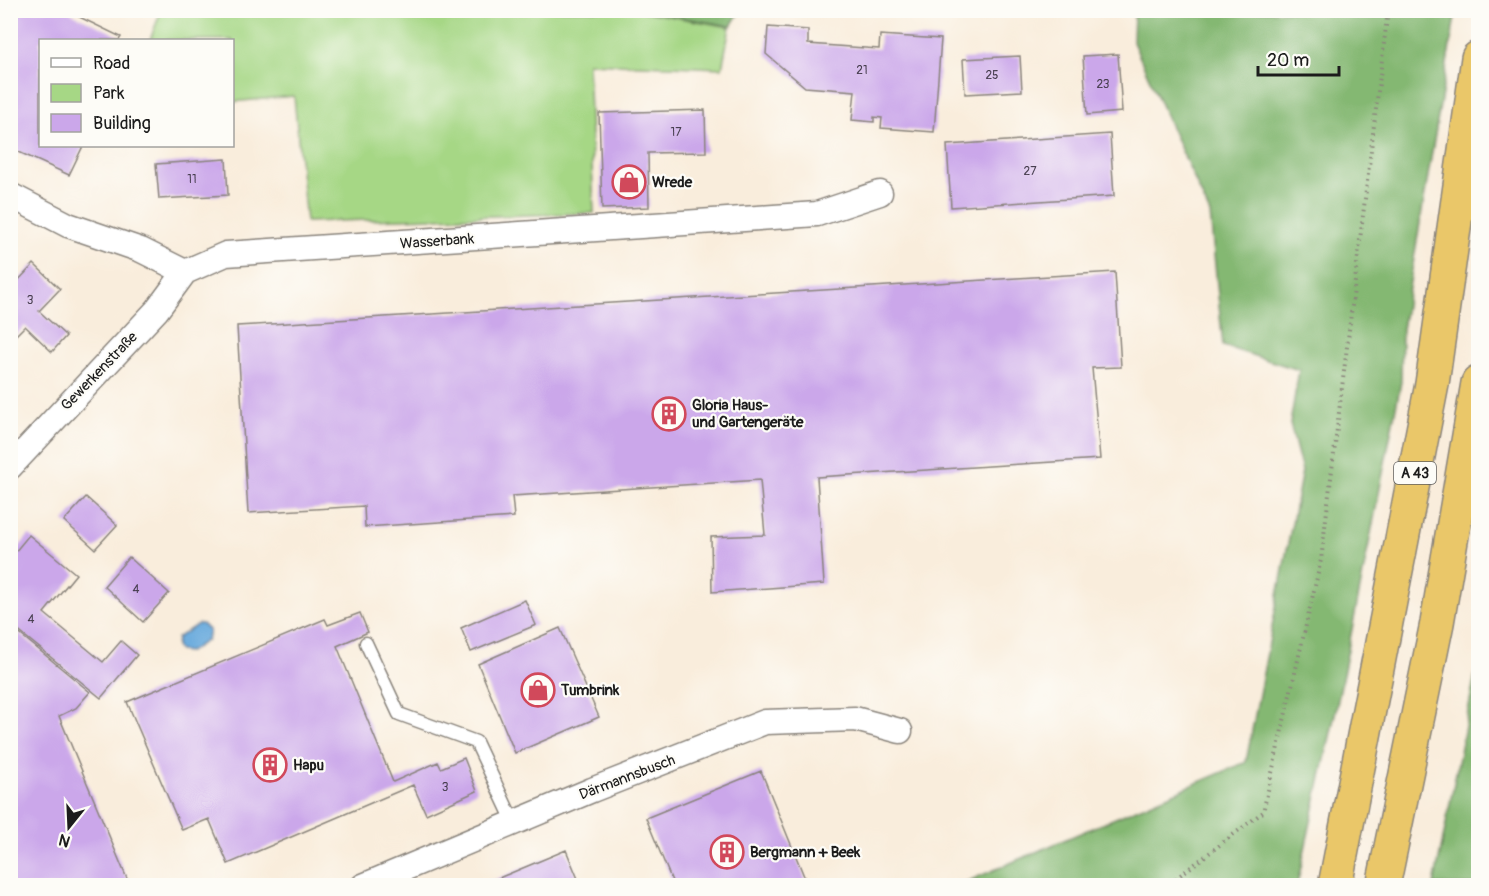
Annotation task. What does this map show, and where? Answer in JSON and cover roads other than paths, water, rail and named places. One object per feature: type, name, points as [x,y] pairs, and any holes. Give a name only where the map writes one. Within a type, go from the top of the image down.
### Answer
[{"type":"highway","name":"A 43","points":[[1335,885],[1431,384],[1479,58]]},
{"type":"highway","points":[[1383,885],[1437,623],[1479,383]]},
{"type":"street","name":"Wasserbank","points":[[185,272],[226,254],[817,214],[880,193]]},
{"type":"street","points":[[10,195],[68,225],[141,250],[185,272]]},
{"type":"street","name":"Gewerkenstraße","points":[[10,467],[157,310],[185,272]]},
{"type":"street","name":"Därmannsbusch","points":[[363,885],[765,722],[855,719],[900,731]]},
{"type":"lane","points":[[366,643],[399,714],[476,742],[514,823]]},
{"type":"water","points":[[198,624],[202,624],[209,631],[207,640],[189,652],[179,651],[176,646],[177,638]]},
{"type":"place","name":"Wrede","points":[[629,182]]},
{"type":"place","name":"Gloria Haus- und Gartengeräte","points":[[669,414]]},
{"type":"place","name":"Tumbrink","points":[[538,690]]},
{"type":"place","name":"Hapu","points":[[270,765]]},
{"type":"place","name":"Bergmann + Beek","points":[[727,852]]}]
